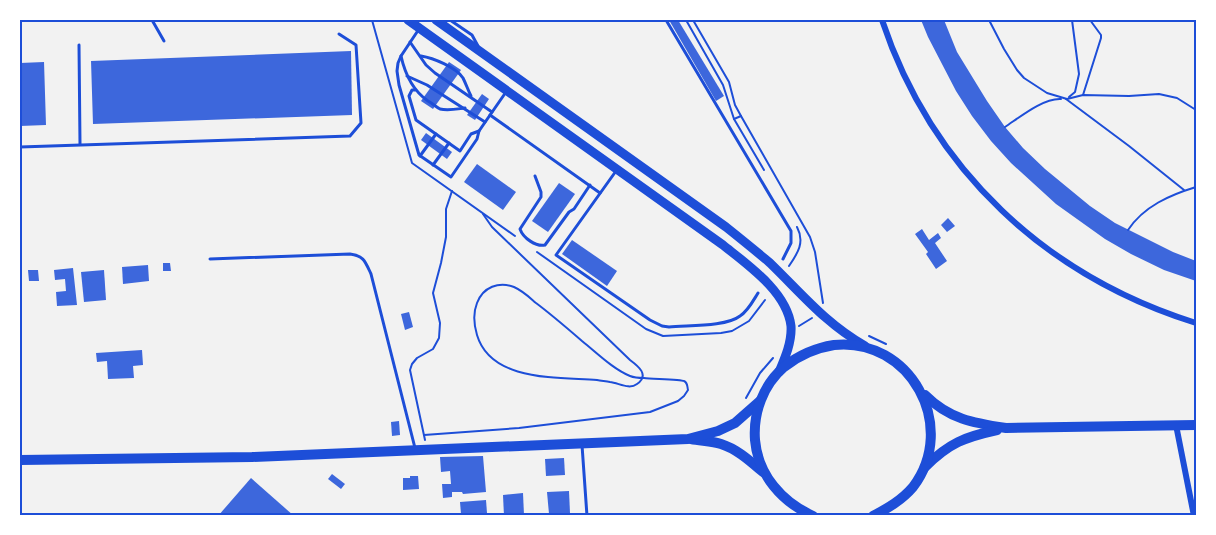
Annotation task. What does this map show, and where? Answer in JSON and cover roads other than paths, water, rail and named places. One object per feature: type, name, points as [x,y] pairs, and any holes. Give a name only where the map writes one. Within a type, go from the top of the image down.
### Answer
[{"type":"main road","points":[[408,20],[723,245],[761,277],[788,312],[790,342],[779,372]]},
{"type":"main road","points":[[436,20],[726,227],[770,264],[846,335],[901,367],[932,402],[958,419],[1006,428],[1197,425]]},
{"type":"main road","points":[[812,515],[784,498],[764,473],[755,442],[760,401],[779,372],[792,360],[807,352],[824,346],[842,344],[873,350]]},
{"type":"main road","points":[[920,390],[931,423],[931,440],[923,470]]},
{"type":"main road","points":[[20,460],[252,457],[688,438],[718,431],[735,423],[760,401]]},
{"type":"main road","points":[[873,516],[886,512],[902,498],[923,470],[948,447],[976,434],[1006,428]]},
{"type":"main road","points":[[688,438],[721,444],[746,458],[764,473]]},
{"type":"street","points":[[882,20],[911,88],[937,132],[969,175],[996,205],[1033,238],[1088,276],[1138,301],[1197,323]]},
{"type":"street","points":[[1176,425],[1194,516]]},
{"type":"lane","points":[[152,20],[164,41]]},
{"type":"lane","points":[[450,20],[472,35],[483,53]]},
{"type":"lane","points":[[666,20],[790,231],[791,243],[783,259]]},
{"type":"lane","points":[[420,28],[401,56],[397,70],[407,116],[420,156],[451,177],[507,91]]},
{"type":"lane","points":[[20,147],[350,136],[361,123],[356,45],[339,34]]},
{"type":"lane","points":[[410,42],[426,65],[435,73],[600,193]]},
{"type":"lane","points":[[79,45],[80,144]]},
{"type":"lane","points":[[401,56],[407,76],[420,96],[440,109],[465,108]]},
{"type":"lane","points":[[419,56],[442,63],[462,76],[471,98]]},
{"type":"lane","points":[[407,76],[427,85],[485,122]]},
{"type":"lane","points":[[415,90],[412,90],[409,96],[417,120],[449,143],[460,150],[471,134],[479,131]]},
{"type":"lane","points":[[420,156],[436,134]]},
{"type":"lane","points":[[433,165],[449,143]]},
{"type":"lane","points":[[617,169],[556,255],[656,324],[669,327],[728,322],[740,317],[758,294]]},
{"type":"lane","points":[[535,176],[541,197],[520,229],[522,235],[541,246],[545,245],[569,212],[574,209],[590,185]]},
{"type":"lane","points":[[210,259],[359,255],[365,261],[371,274],[421,450]]},
{"type":"lane","points":[[582,443],[587,516]]}]
